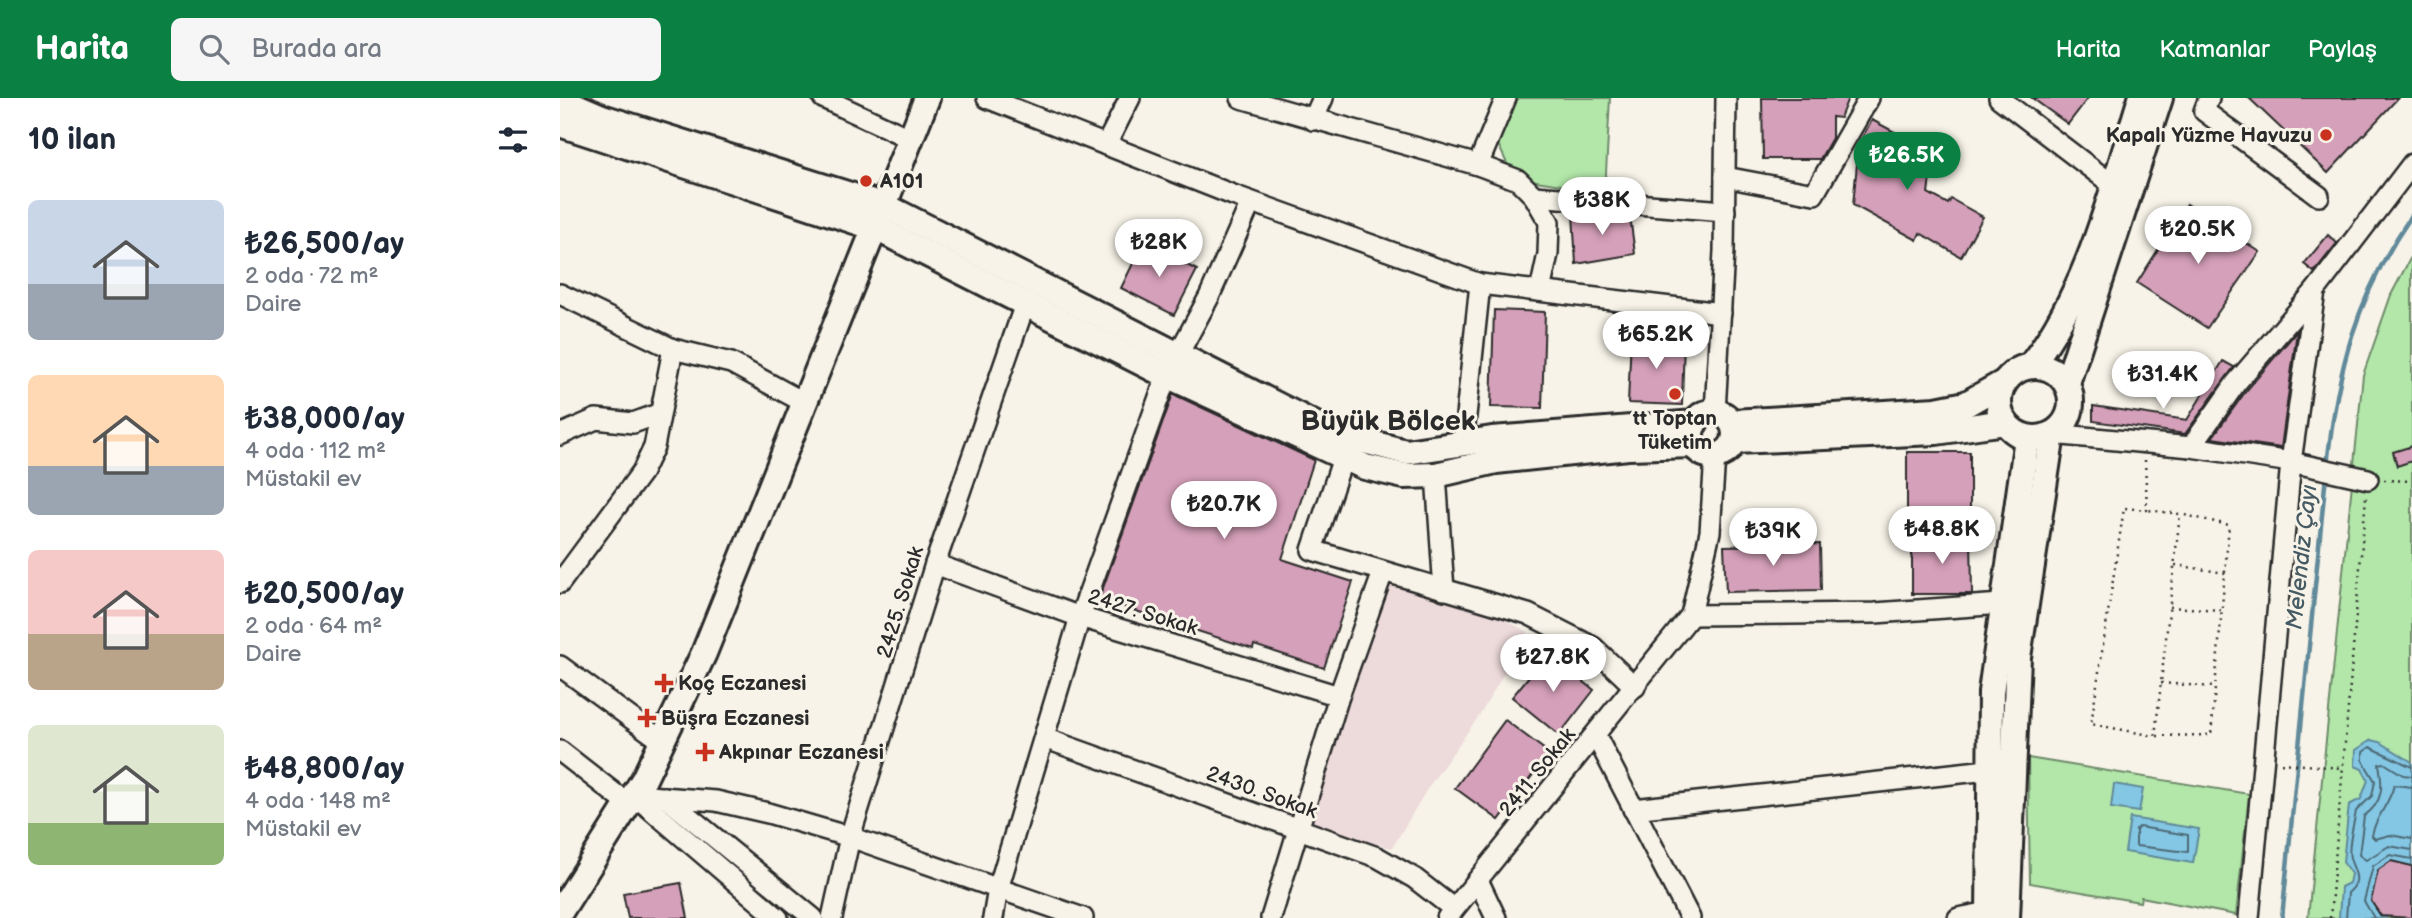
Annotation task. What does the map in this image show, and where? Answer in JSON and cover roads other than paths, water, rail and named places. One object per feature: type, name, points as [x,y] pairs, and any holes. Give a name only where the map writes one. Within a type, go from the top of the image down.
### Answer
[{"type":"main road","points":[[560,912],[635,793],[704,653],[927,98]]},
{"type":"main road","points":[[560,99],[602,117],[880,217],[1172,366],[1343,458],[1365,467],[1404,476],[1436,475],[1496,461],[1628,447],[1714,433],[1936,410],[1966,404],[2003,383],[2010,375],[2031,365],[2051,340],[2088,265],[2141,98]]},
{"type":"main road","points":[[2003,383],[1998,407],[2005,422],[2015,433],[2027,438],[2052,434],[2067,420],[2071,408],[2067,383],[2160,98]]},
{"type":"main road","points":[[560,124],[880,217],[1025,304],[1330,432],[1378,447],[1406,452],[1492,439],[1714,433],[1936,432],[2005,422]]},
{"type":"main road","points":[[2031,365],[2053,370],[2067,383]]},
{"type":"main road","points":[[1995,916],[2018,657],[2052,434]]},
{"type":"main road","points":[[1995,916],[1988,769],[1991,692],[2027,438]]},
{"type":"street","points":[[822,98],[911,139]]},
{"type":"street","points":[[986,98],[1251,202],[1480,284],[1721,313]]},
{"type":"street","points":[[1106,145],[1130,98]]},
{"type":"street","points":[[1241,98],[1478,165],[1518,180],[1534,196],[1549,222],[1548,254],[1540,291]]},
{"type":"street","points":[[1312,120],[1323,98]]},
{"type":"street","points":[[1478,165],[1506,98]]},
{"type":"street","name":"2411. Sokak","points":[[1450,914],[1691,615],[1710,532],[1725,211],[1726,98]]},
{"type":"street","points":[[1725,177],[1814,194],[1869,98]]},
{"type":"street","points":[[2000,98],[2113,185]]},
{"type":"street","points":[[2209,98],[2204,111],[2319,196]]},
{"type":"street","points":[[2191,447],[2236,383],[2315,291],[2412,164]]},
{"type":"street","points":[[1534,196],[1725,211]]},
{"type":"street","points":[[993,918],[998,889],[1080,617],[1172,366],[1209,297],[1251,202]]},
{"type":"street","points":[[1463,444],[1480,284]]},
{"type":"street","points":[[2249,918],[2291,462],[2315,291]]},
{"type":"street","points":[[560,294],[673,349],[731,363],[805,403]]},
{"type":"street","name":"2425. Sokak","points":[[832,918],[850,837],[935,564],[1025,304]]},
{"type":"street","points":[[560,583],[642,472],[654,447],[658,414],[673,349]]},
{"type":"street","points":[[560,435],[596,419],[633,423],[658,414]]},
{"type":"street","points":[[2052,434],[2191,447],[2291,462],[2368,479]]},
{"type":"street","points":[[1343,458],[1312,550],[1528,614],[1593,648],[1635,687]]},
{"type":"street","points":[[1436,475],[1444,590]]},
{"type":"street","name":"2427. Sokak","points":[[935,564],[1080,617],[1339,696]]},
{"type":"street","points":[[1271,918],[1339,696],[1383,572]]},
{"type":"street","points":[[1691,615],[1875,613],[2003,604]]},
{"type":"street","points":[[560,666],[662,741]]},
{"type":"street","points":[[1596,736],[1690,918]]},
{"type":"street","name":"2430. Sokak","points":[[1044,738],[1377,857],[1414,878],[1450,914]]},
{"type":"street","points":[[560,751],[635,793],[778,918]]},
{"type":"street","points":[[1633,809],[1988,769]]},
{"type":"street","points":[[635,793],[716,801],[850,837],[1083,918]]},
{"type":"street","points":[[666,798],[813,918]]},
{"type":"street","points":[[1478,880],[1496,918]]},
{"type":"street","points":[[1958,918],[1995,916]]},
{"type":"water","points":[[2371,740],[2380,742],[2412,762],[2412,866],[2371,901],[2381,916],[2387,918],[2339,918],[2341,887],[2349,883],[2351,874],[2343,862],[2349,805],[2361,799],[2368,780],[2362,769],[2355,766],[2356,750]]},
{"type":"water","points":[[2114,784],[2143,789],[2139,812],[2111,808]]},
{"type":"water","points":[[2130,818],[2199,829],[2193,863],[2125,852]]},
{"type":"waterway","name":"Melendiz Çayı","points":[[2327,466],[2337,398],[2352,335],[2376,275],[2412,215]]},
{"type":"waterway","name":"Melendiz Çayı","points":[[2282,918],[2326,475]]},
{"type":"place","name":"Kapalı Yüzme Havuzu","points":[[2326,135]]},
{"type":"place","name":"A101","points":[[866,181]]},
{"type":"place","name":"tt Toptan Tüketim","points":[[1675,394]]},
{"type":"place","name":"Koç Eczanesi","points":[[664,683]]},
{"type":"place","name":"Büşra Eczanesi","points":[[647,718]]},
{"type":"place","name":"Akpınar Eczanesi","points":[[705,752]]},
{"type":"district","name":"Büyük Bölcek","points":[[1388,420]]}]
